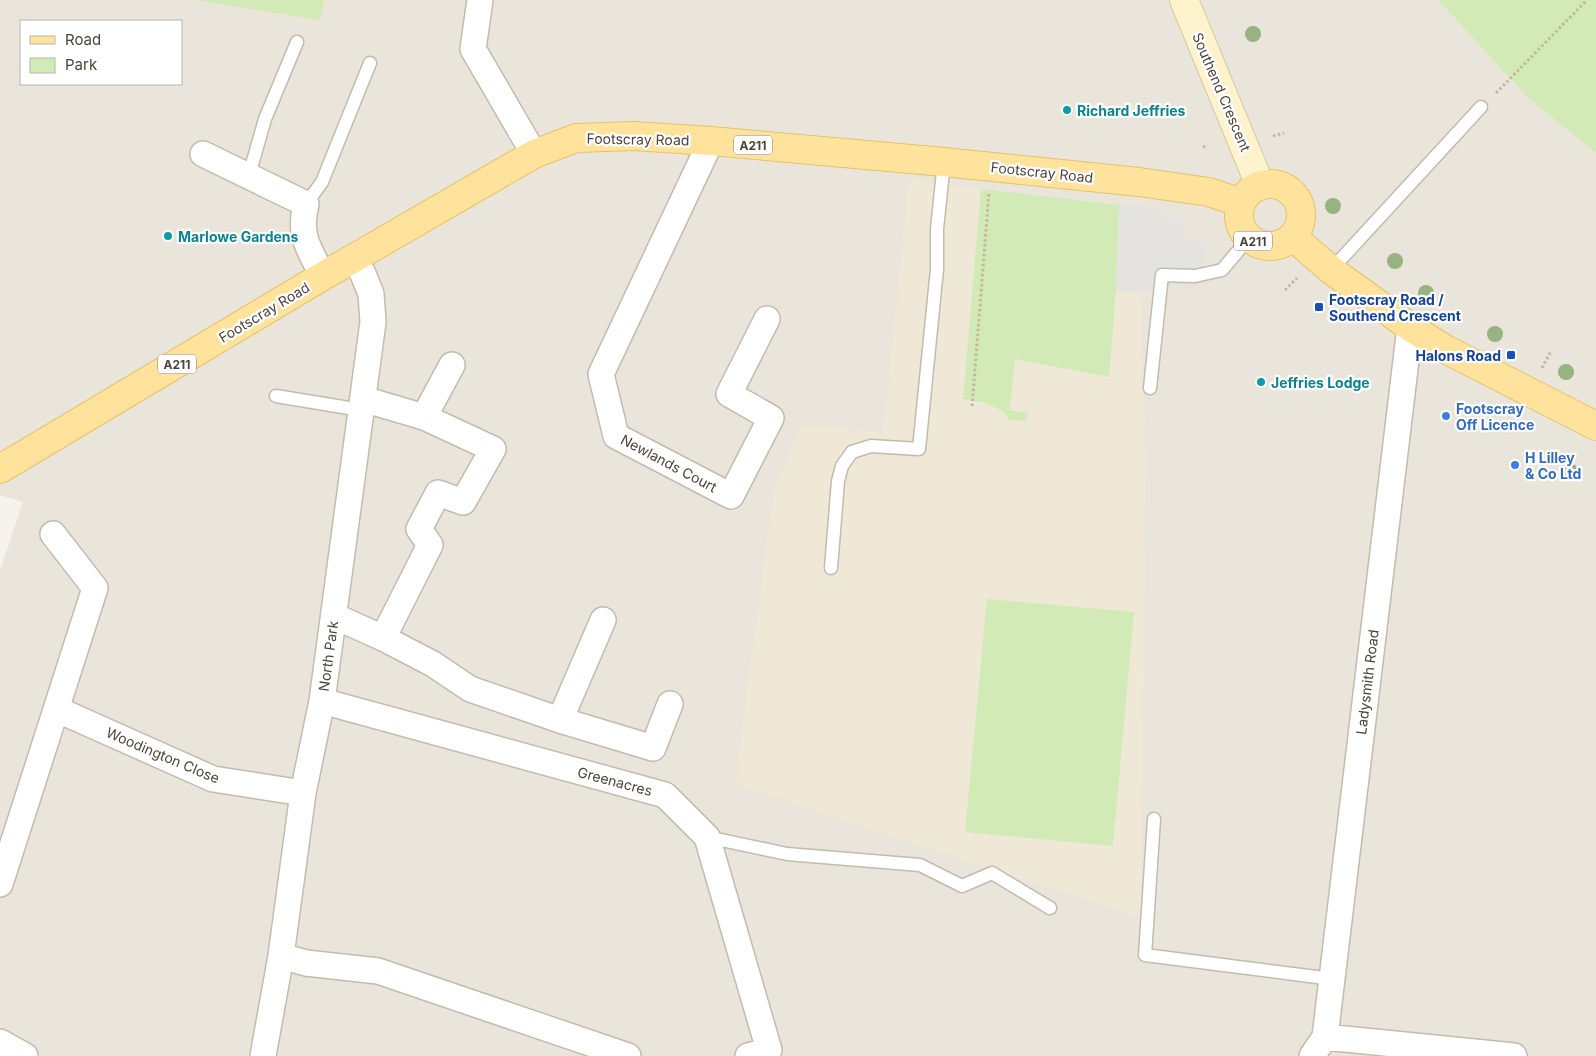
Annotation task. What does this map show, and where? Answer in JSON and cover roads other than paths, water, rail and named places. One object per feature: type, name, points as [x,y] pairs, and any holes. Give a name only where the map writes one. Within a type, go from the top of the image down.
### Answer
[{"type":"main road","name":"Footscray Road","points":[[0,470],[323,276],[534,154],[576,138],[634,136],[711,141],[944,162],[1139,182],[1209,192],[1251,194]]},
{"type":"main road","name":"A211","points":[[1249,238],[1262,245],[1273,246],[1284,243],[1293,237],[1299,227],[1302,216],[1300,204],[1294,193],[1284,186],[1272,183],[1251,194]]},
{"type":"main road","name":"Southend Crescent","points":[[1249,238],[1240,224],[1239,213],[1251,194]]},
{"type":"main road","points":[[1293,237],[1331,270],[1410,327],[1446,349],[1596,426]]},
{"type":"street","points":[[480,0],[473,49],[534,154]]},
{"type":"street","name":"Southend Crescent","points":[[1184,0],[1251,194]]},
{"type":"street","name":"Newlands Court","points":[[711,141],[601,374],[616,436],[731,496],[771,418],[729,394],[768,319]]},
{"type":"street","points":[[203,154],[306,204],[303,217],[304,237],[323,276]]},
{"type":"street","name":"North Park","points":[[263,1056],[281,956],[303,793],[322,701],[373,322],[371,294],[354,258]]},
{"type":"street","name":"Ladysmith Road","points":[[1318,1046],[1332,979],[1410,327]]},
{"type":"street","points":[[424,417],[452,365]]},
{"type":"street","points":[[362,405],[424,417],[493,449],[463,502],[438,493],[419,529],[430,545],[383,638]]},
{"type":"street","points":[[0,884],[96,588],[53,534]]},
{"type":"street","points":[[334,616],[383,638],[433,664],[470,689],[560,720],[652,748],[670,704]]},
{"type":"street","points":[[560,720],[603,620]]},
{"type":"street","name":"Greenacres","points":[[322,701],[665,794],[708,837],[763,1054]]},
{"type":"street","name":"Woodington Close","points":[[56,709],[213,779],[303,793]]},
{"type":"street","points":[[281,956],[306,963],[378,971],[628,1056]]},
{"type":"street","points":[[0,1042],[25,1056]]},
{"type":"street","points":[[1318,1046],[1514,1056]]},
{"type":"lane","points":[[249,175],[265,119],[297,42]]},
{"type":"lane","points":[[306,204],[322,182],[370,63]]},
{"type":"lane","points":[[1331,270],[1482,107]]},
{"type":"lane","points":[[831,568],[838,481],[842,466],[852,452],[871,446],[919,449],[937,269],[937,229],[944,162]]},
{"type":"lane","points":[[1150,388],[1162,275],[1195,276],[1222,270],[1249,238]]},
{"type":"lane","points":[[276,396],[362,405]]},
{"type":"lane","points":[[1154,818],[1145,955],[1332,979]]},
{"type":"lane","points":[[708,837],[787,854],[920,865],[962,886],[992,873],[1050,908]]},
{"type":"place","name":"Richard Jeffries","points":[[1067,110]]},
{"type":"place","name":"Marlowe Gardens","points":[[168,236]]},
{"type":"place","name":"Footscray Road / Southend Crescent","points":[[1319,307]]},
{"type":"place","name":"Halons Road","points":[[1511,355]]},
{"type":"place","name":"Jeffries Lodge","points":[[1261,382]]},
{"type":"place","name":"Footscray Off Licence","points":[[1446,416]]},
{"type":"place","name":"H Lilley & Co Ltd","points":[[1515,465]]}]
